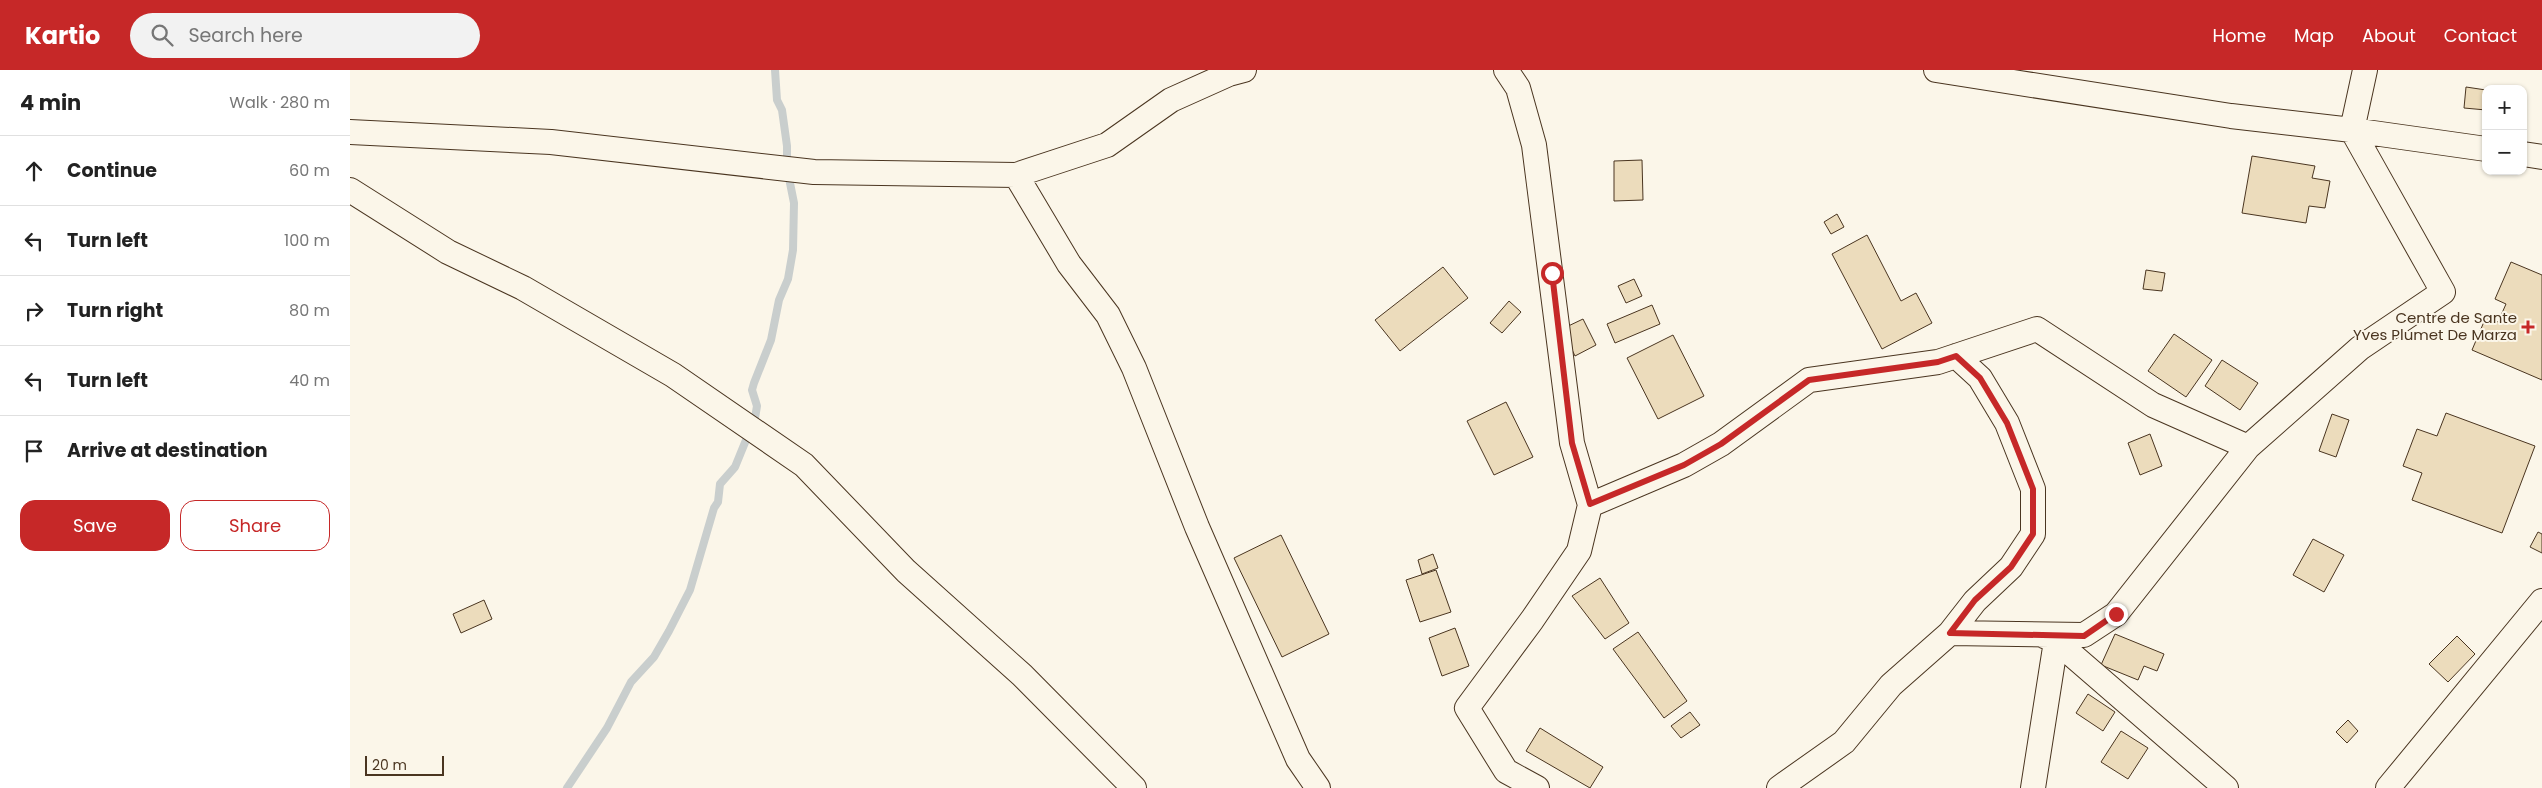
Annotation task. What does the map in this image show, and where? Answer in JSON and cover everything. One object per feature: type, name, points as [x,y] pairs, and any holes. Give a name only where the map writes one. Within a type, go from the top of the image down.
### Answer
[{"type":"street","points":[[350,132],[551,142],[814,172],[1016,175],[1107,145],[1171,100],[1229,74],[1244,70]]},
{"type":"street","points":[[1506,70],[1518,88],[1534,145],[1572,443],[1590,504],[1579,551],[1467,708],[1506,771],[1537,788]]},
{"type":"street","points":[[1936,70],[2023,77],[2230,116],[2352,130],[2482,148]]},
{"type":"street","points":[[1950,633],[2048,637],[2084,636],[2116,614],[2248,447],[2360,348],[2442,292],[2352,130],[2364,70]]},
{"type":"street","points":[[2527,155],[2542,157]]},
{"type":"street","points":[[1016,175],[1069,264],[1108,315],[1134,368],[1197,527],[1298,759],[1318,788]]},
{"type":"street","points":[[350,190],[448,252],[523,288],[673,375],[804,465],[906,571],[1022,675],[1134,788]]},
{"type":"street","points":[[1590,504],[1684,465],[1721,444],[1809,380],[1938,362],[2037,328],[2154,405],[2248,447]]},
{"type":"street","points":[[1779,788],[1844,742],[1892,685],[1950,633],[1975,600],[2011,567],[2033,534],[2033,489],[2007,423],[1980,378],[1956,356]]},
{"type":"street","points":[[2388,788],[2542,600]]},
{"type":"street","points":[[2033,788],[2048,637]]},
{"type":"street","points":[[2048,637],[2226,788]]},
{"type":"building","points":[[2466,87],[2482,89],[2482,110],[2464,108]]},
{"type":"building","points":[[2252,156],[2315,166],[2312,178],[2330,181],[2325,208],[2309,206],[2306,223],[2242,213]]},
{"type":"building","points":[[1642,160],[1643,200],[1614,201],[1614,161]]},
{"type":"building","points":[[1837,214],[1844,227],[1831,234],[1824,222]]},
{"type":"building","points":[[1867,235],[1901,301],[1916,293],[1932,323],[1882,349],[1832,254]]},
{"type":"building","points":[[2511,262],[2542,275],[2542,380],[2472,350],[2486,317],[2498,322],[2506,304],[2495,299]]},
{"type":"building","points":[[1443,267],[1468,298],[1400,351],[1375,320]]},
{"type":"building","points":[[2146,270],[2165,273],[2162,291],[2143,289]]},
{"type":"building","points":[[1634,279],[1642,296],[1626,303],[1618,286]]},
{"type":"building","points":[[1509,301],[1521,312],[1502,333],[1490,323]]},
{"type":"building","points":[[1652,305],[1660,324],[1615,343],[1607,324]]},
{"type":"building","points":[[1583,319],[1596,345],[1575,356],[1562,329]]},
{"type":"building","points":[[2174,334],[2212,360],[2186,397],[2148,371]]},
{"type":"building","points":[[1673,335],[1704,396],[1658,419],[1627,358]]},
{"type":"building","points":[[2222,360],[2258,383],[2240,410],[2205,386]]},
{"type":"building","points":[[1506,402],[1533,457],[1494,475],[1467,421]]},
{"type":"building","points":[[2446,413],[2535,446],[2502,533],[2412,500],[2422,473],[2403,466],[2417,429],[2437,436]]},
{"type":"building","points":[[2332,414],[2349,420],[2336,457],[2319,451]]},
{"type":"building","points":[[2150,434],[2162,466],[2140,475],[2128,443]]},
{"type":"building","points":[[2538,532],[2542,534],[2542,553],[2530,547]]},
{"type":"building","points":[[1281,535],[1329,634],[1282,657],[1234,558]]},
{"type":"building","points":[[2313,539],[2344,555],[2324,592],[2293,575]]},
{"type":"building","points":[[1433,554],[1438,568],[1422,574],[1418,560]]},
{"type":"building","points":[[1436,570],[1451,612],[1420,622],[1406,580]]},
{"type":"building","points":[[1600,578],[1629,623],[1605,639],[1572,596]]},
{"type":"building","points":[[484,600],[492,619],[461,633],[453,614]]},
{"type":"building","points":[[1455,628],[1469,666],[1442,676],[1429,638]]},
{"type":"building","points":[[1638,632],[1687,701],[1664,718],[1613,649]]},
{"type":"building","points":[[2115,634],[2164,654],[2157,671],[2144,666],[2138,680],[2101,665]]},
{"type":"building","points":[[2457,636],[2475,654],[2448,682],[2429,664]]},
{"type":"building","points":[[2088,694],[2115,712],[2103,731],[2076,713]]},
{"type":"building","points":[[1690,712],[1700,725],[1681,738],[1671,726]]},
{"type":"building","points":[[2348,720],[2358,731],[2347,743],[2336,732]]},
{"type":"building","points":[[1540,728],[1603,767],[1590,788],[1526,751]]},
{"type":"building","points":[[2121,731],[2148,748],[2128,779],[2101,762]]},
{"type":"waterway","points":[[567,788],[607,728],[631,682],[654,657],[690,590],[714,508],[718,502],[720,484],[735,467],[755,418],[757,406],[752,390],[771,340],[779,300],[788,279],[793,250],[794,203],[787,168],[787,146],[782,110],[777,100],[775,70]]},
{"type":"place","name":"Centre de Sante Yves Plumet De Marza","points":[[2528,327]]},
{"type":"route","points":[[1552,273],[1572,443],[1590,504],[1684,465],[1721,444],[1809,380],[1938,362],[1956,356],[1980,378],[2007,423],[2033,489],[2033,534],[2011,567],[1975,600],[1950,633],[2084,636],[2116,614]]}]
